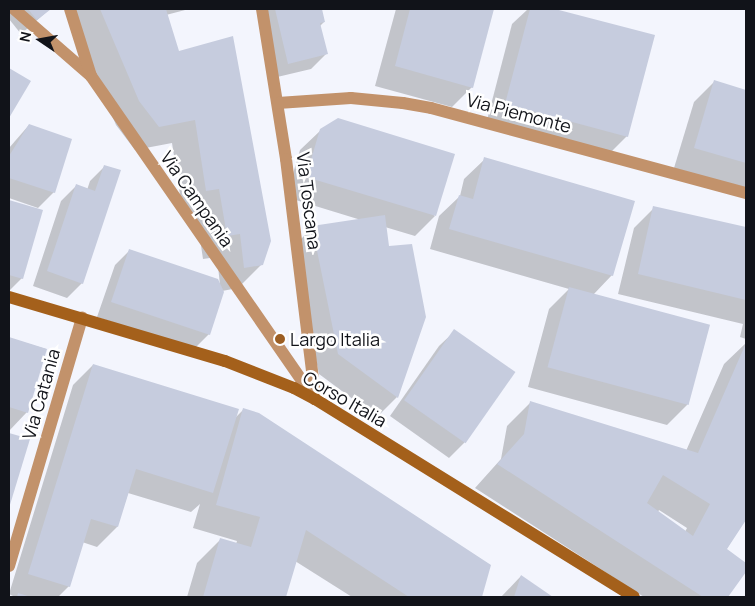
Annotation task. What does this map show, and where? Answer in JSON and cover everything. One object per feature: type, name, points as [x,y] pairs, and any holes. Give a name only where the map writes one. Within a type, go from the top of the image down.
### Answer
[{"type":"street","points":[[14,9],[90,76]]},
{"type":"street","name":"Via Campania","points":[[70,9],[90,76],[315,399]]},
{"type":"street","name":"Via Toscana","points":[[262,9],[278,103],[315,399]]},
{"type":"street","name":"Via Piemonte","points":[[278,103],[351,98],[431,108],[746,192]]},
{"type":"street","name":"Corso Italia","points":[[9,297],[224,361],[271,378],[315,399],[634,597]]},
{"type":"street","name":"Via Catania","points":[[9,566],[82,318]]},
{"type":"building","points":[[28,9],[51,9],[37,20]]},
{"type":"building","points":[[100,9],[166,9],[179,51],[233,36],[271,241],[263,265],[244,268],[240,234],[227,236],[219,189],[206,191],[195,120],[159,127],[139,101]]},
{"type":"building","points":[[275,9],[322,9],[325,22],[320,23],[328,54],[288,64]]},
{"type":"building","points":[[410,9],[494,9],[473,88],[395,66]]},
{"type":"building","points":[[530,9],[555,9],[655,35],[628,137],[505,104]]},
{"type":"building","points":[[9,68],[31,81],[9,118]]},
{"type":"building","points":[[714,80],[746,90],[746,163],[694,148]]},
{"type":"building","points":[[338,118],[455,154],[436,216],[306,177],[320,129]]},
{"type":"building","points":[[29,124],[72,139],[55,193],[9,178],[9,156]]},
{"type":"building","points":[[484,157],[635,201],[613,276],[449,229],[459,195],[473,199]]},
{"type":"building","points":[[104,165],[121,170],[83,284],[47,271],[76,184],[95,191]]},
{"type":"building","points":[[9,200],[43,210],[23,279],[9,275]]},
{"type":"building","points":[[653,206],[746,227],[746,300],[638,274]]},
{"type":"building","points":[[385,215],[389,246],[412,244],[426,317],[398,398],[338,354],[312,226]]},
{"type":"building","points":[[129,249],[218,279],[224,292],[210,335],[111,302]]},
{"type":"building","points":[[569,287],[710,325],[689,405],[548,367]]},
{"type":"building","points":[[454,329],[515,372],[466,443],[404,400]]},
{"type":"building","points":[[9,337],[47,349],[28,413],[9,407]]},
{"type":"building","points":[[746,343],[746,520],[727,549],[746,563],[746,572],[728,597],[703,597],[497,464],[524,434],[530,401],[698,453]],"holes":[[[663,475],[710,504],[693,536],[647,503]]]},
{"type":"building","points":[[93,364],[239,409],[213,493],[136,469],[118,527],[91,519],[70,587],[28,574]]},
{"type":"building","points":[[243,408],[259,413],[491,565],[482,597],[409,597],[306,530],[286,597],[203,597],[220,538],[251,547],[260,517],[216,505]]},
{"type":"building","points":[[9,433],[30,439],[9,508]]},
{"type":"building","points":[[521,575],[553,597],[514,597]]},
{"type":"building","points":[[18,593],[31,597],[17,597]]},
{"type":"place","name":"Largo Italia","points":[[280,339]]}]
